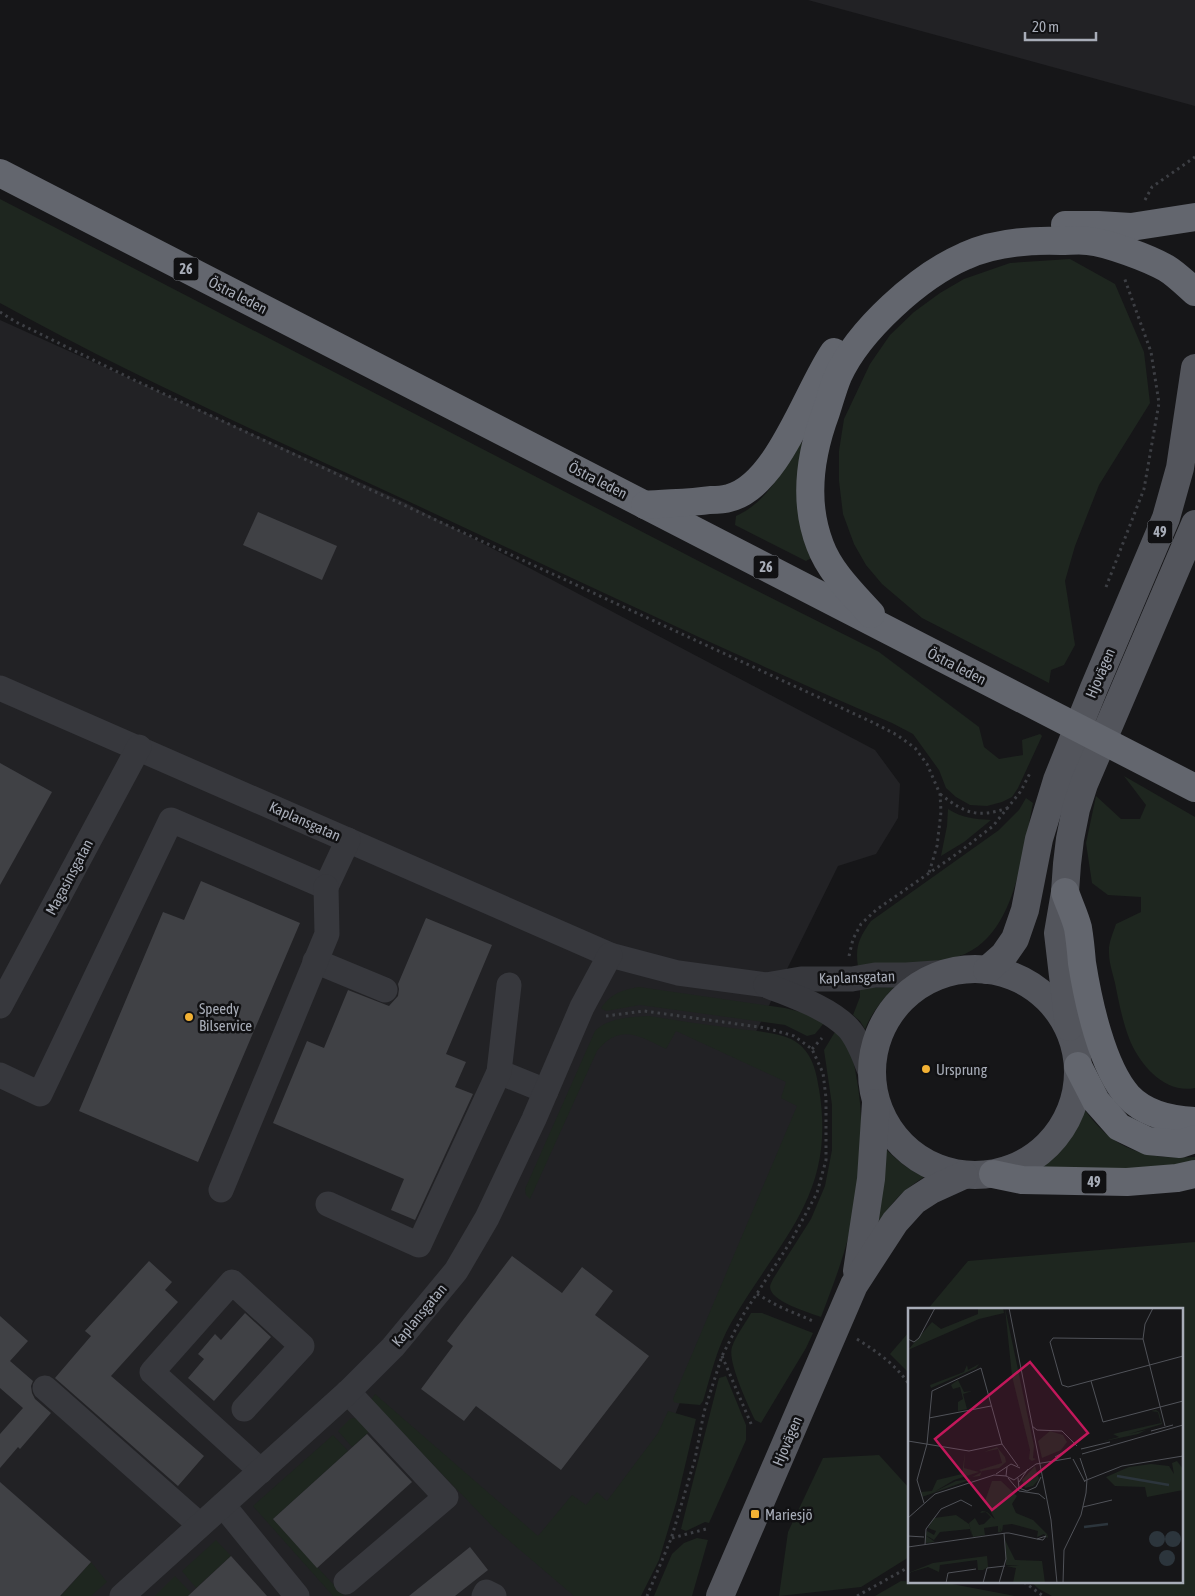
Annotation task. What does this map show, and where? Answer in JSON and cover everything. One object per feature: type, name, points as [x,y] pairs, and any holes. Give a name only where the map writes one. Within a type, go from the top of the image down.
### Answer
[{"type":"highway","name":"Östra leden","points":[[0,173],[1195,788]]},
{"type":"highway","points":[[886,630],[847,588],[835,572],[820,546],[812,521],[810,494],[811,463],[818,432],[839,376],[856,348],[892,306],[932,274],[965,255],[1008,243],[1050,240],[1128,239],[1195,217]]},
{"type":"highway","points":[[645,505],[730,498],[752,487],[770,467],[792,432],[823,367],[844,336],[882,293],[924,260],[962,237],[1009,225],[1098,224],[1128,239],[1195,292]]},
{"type":"highway","points":[[1065,892],[1078,928],[1083,965],[1096,1028],[1112,1073],[1129,1097],[1153,1113],[1179,1120],[1195,1121]]},
{"type":"highway","points":[[1078,1066],[1096,1101],[1119,1126],[1148,1141],[1180,1144],[1195,1138]]},
{"type":"highway","name":"49","points":[[993,1174],[1022,1180],[1127,1182],[1176,1178],[1195,1174]]},
{"type":"main road","name":"Hjovägen","points":[[987,970],[1004,955],[1015,939],[1024,910],[1039,839],[1057,780],[1166,518],[1180,468],[1195,368]]},
{"type":"main road","name":"Hjovägen","points":[[1069,1028],[1058,932],[1065,892],[1070,838],[1076,809],[1084,784],[1195,524]]},
{"type":"main road","name":"49","points":[[987,970],[967,969],[950,972],[928,981],[909,994],[893,1010],[881,1030],[874,1053],[874,1087],[886,1124],[894,1136],[908,1150],[925,1162],[944,1170],[964,1175],[993,1174]]},
{"type":"main road","points":[[987,970],[1007,974],[1026,982],[1057,1009],[1069,1028],[1075,1046],[1078,1066],[1077,1087],[1072,1108],[1050,1144],[1033,1158],[1014,1168],[993,1174]]},
{"type":"main road","name":"Hjovägen","points":[[854,1286],[871,1178],[874,1087]]},
{"type":"main road","name":"Hjovägen","points":[[720,1596],[854,1286],[895,1222],[914,1201],[931,1190],[964,1175]]},
{"type":"street","name":"Kaplansgatan","points":[[0,688],[139,747],[610,955],[678,973],[766,985],[821,1008],[848,1028],[857,1041],[874,1087]]},
{"type":"street","name":"Magasinsgatan","points":[[0,1006],[139,747]]},
{"type":"street","points":[[0,1075],[40,1094],[171,820],[326,887]]},
{"type":"street","points":[[221,1190],[327,934],[326,887],[348,840]]},
{"type":"street","name":"Kaplansgatan","points":[[122,1596],[348,1392],[393,1348],[456,1271],[487,1218],[546,1091],[582,1007],[610,955]]},
{"type":"street","points":[[315,961],[386,990]]},
{"type":"street","name":"Kaplansgatan","points":[[766,985],[801,978],[852,979],[875,975],[950,972]]},
{"type":"street","points":[[328,1204],[419,1244],[499,1072],[509,985]]},
{"type":"street","points":[[499,1072],[546,1091]]},
{"type":"street","points":[[244,1409],[302,1346],[232,1282],[152,1372],[261,1471]]},
{"type":"street","points":[[45,1388],[200,1525]]},
{"type":"street","points":[[346,1582],[446,1497],[348,1392]]},
{"type":"street","points":[[223,1505],[297,1596]]},
{"type":"street","points":[[484,1596],[486,1592],[494,1596]]},
{"type":"path","points":[[1103,596],[1144,489],[1159,403],[1151,352],[1124,278],[1128,239],[1152,187],[1195,157]]},
{"type":"path","points":[[0,312],[16,322],[136,381],[897,735],[915,748],[927,764],[940,794],[941,812],[938,838],[929,873],[993,826],[1021,791],[1033,766]]},
{"type":"path","points":[[940,794],[955,806],[970,812],[989,814],[1008,808]]},
{"type":"path","points":[[603,1016],[644,1011],[766,1028],[794,1036],[812,1049],[823,1073],[826,1115],[826,1160],[817,1193],[809,1210],[743,1315],[722,1356],[704,1412],[694,1459],[671,1539],[647,1596]]},
{"type":"path","points":[[757,1294],[778,1306],[818,1323]]},
{"type":"path","points":[[855,1338],[877,1351],[899,1370],[908,1383]]},
{"type":"path","points":[[722,1356],[752,1426]]},
{"type":"path","points":[[671,1539],[706,1529]]},
{"type":"path","points":[[857,1596],[908,1568]]},
{"type":"path","points":[[1027,1584],[1043,1596]]},
{"type":"shaded area","points":[[808,0],[1195,0],[1195,106]]},
{"type":"shaded area","points":[[0,199],[714,569],[879,652],[979,727],[984,747],[999,759],[1023,755],[1022,740],[1040,734],[1042,736],[1018,788],[1012,797],[1002,802],[987,806],[970,805],[956,797],[946,788],[939,770],[913,734],[892,723],[712,643],[205,407],[102,357],[0,303]]},
{"type":"shaded area","points":[[1070,259],[1115,284],[1144,352],[1150,403],[1099,485],[1075,546],[1065,581],[1075,645],[1064,665],[1051,670],[1049,683],[922,618],[882,584],[866,565],[854,544],[843,514],[839,481],[839,451],[844,419],[870,364],[890,335],[914,312],[940,293],[964,279],[1010,263]]},
{"type":"shaded area","points":[[0,320],[406,503],[875,750],[900,784],[898,818],[876,854],[838,866],[744,1056],[807,1087],[602,1596],[0,1596]]},
{"type":"shaded area","points":[[798,442],[804,444],[799,519],[803,538],[811,558],[806,561],[735,525],[736,516],[756,503],[773,485],[787,464]]},
{"type":"shaded area","points":[[1124,776],[1195,817],[1195,1088],[1184,1089],[1174,1087],[1156,1077],[1136,1052],[1126,1028],[1110,961],[1109,946],[1116,924],[1141,912],[1141,897],[1108,895],[1092,883],[1086,843],[1096,796],[1121,819],[1140,819],[1146,805]]},
{"type":"shaded area","points":[[1026,798],[1033,803],[1019,871],[1003,916],[990,935],[974,949],[953,958],[918,963],[858,967],[857,953],[859,942],[871,921],[999,830],[1019,810]]},
{"type":"shaded area","points":[[948,809],[964,816],[991,820],[964,842],[941,856],[947,826]]},
{"type":"shaded area","points":[[639,987],[785,1008],[812,1015],[824,1023],[815,1034],[807,1036],[785,1025],[640,1005],[606,1011],[601,1008],[618,993]]},
{"type":"shaded area","points":[[894,987],[878,1006],[865,1029],[853,1015],[860,997],[860,988]]},
{"type":"shaded area","points":[[649,1016],[765,1032],[791,1039],[798,1043],[808,1054],[814,1067],[819,1089],[822,1126],[820,1159],[812,1188],[800,1215],[726,1332],[700,1405],[677,1403],[673,1399],[797,1106],[781,1098],[786,1082],[676,1031],[666,1049],[647,1040],[630,1035],[614,1037],[605,1042],[597,1051],[530,1199],[526,1195],[525,1189],[595,1031],[606,1023],[613,1021]]},
{"type":"shaded area","points":[[835,1032],[849,1050],[854,1066],[861,1113],[861,1153],[857,1192],[850,1230],[841,1263],[821,1317],[783,1302],[772,1292],[770,1287],[773,1279],[811,1219],[825,1186],[832,1150],[832,1105],[824,1050]]},
{"type":"shaded area","points":[[1084,1109],[1107,1134],[1132,1150],[1161,1157],[1195,1157],[1195,1163],[1124,1171],[1040,1168],[1066,1142]]},
{"type":"shaded area","points":[[884,1147],[902,1164],[924,1177],[906,1190],[894,1202],[873,1234]]},
{"type":"shaded area","points":[[1195,1242],[1195,1596],[1052,1596],[1033,1584],[1182,1584],[1182,1308],[929,1308],[968,1261]]},
{"type":"shaded area","points":[[751,1313],[762,1313],[813,1333],[761,1423],[755,1420],[743,1394],[731,1354],[736,1338]]},
{"type":"shaded area","points":[[908,1333],[908,1372],[890,1354]]},
{"type":"shaded area","points":[[726,1376],[746,1425],[746,1440],[709,1523],[705,1522],[686,1531],[681,1529],[719,1378]]},
{"type":"shaded area","points":[[375,1394],[538,1536],[572,1495],[586,1505],[597,1492],[607,1501],[658,1433],[668,1411],[696,1419],[677,1500],[659,1560],[641,1596],[574,1596],[493,1527],[371,1400]]},
{"type":"shaded area","points":[[350,1419],[359,1419],[370,1431],[352,1447],[338,1431]]},
{"type":"shaded area","points":[[333,1435],[348,1451],[273,1519],[344,1596],[333,1596],[253,1506]]},
{"type":"shaded area","points":[[879,1455],[908,1487],[908,1558],[861,1587],[779,1596],[788,1532],[823,1458]]},
{"type":"shaded area","points":[[697,1538],[708,1540],[692,1596],[654,1596],[672,1554],[684,1543]]},
{"type":"shaded area","points":[[216,1540],[231,1556],[196,1588],[182,1571]]},
{"type":"shaded area","points":[[91,1562],[107,1582],[91,1596],[61,1596]]},
{"type":"shaded area","points":[[175,1576],[191,1593],[188,1596],[155,1596]]},
{"type":"shaded area","points":[[901,1581],[908,1581],[908,1584],[952,1584],[1015,1596],[875,1596]]},
{"type":"building","points":[[258,512],[337,546],[322,580],[243,545]]},
{"type":"building","points":[[0,763],[52,792],[0,885]]},
{"type":"building","name":"Speedy Bilservice","points":[[201,881],[300,923],[198,1162],[79,1111],[163,912],[184,920]]},
{"type":"building","points":[[426,918],[492,945],[446,1054],[466,1062],[455,1087],[473,1094],[415,1220],[391,1210],[404,1179],[273,1123],[307,1041],[324,1048],[348,990],[389,1006],[398,996],[398,984]]},
{"type":"building","points":[[512,1256],[562,1293],[582,1267],[613,1291],[595,1315],[649,1356],[561,1470],[476,1406],[464,1421],[421,1389],[453,1346],[447,1341]]},
{"type":"building","points":[[149,1261],[172,1282],[165,1290],[178,1302],[111,1376],[204,1456],[178,1486],[55,1378],[91,1336],[85,1331]]},
{"type":"building","points":[[245,1313],[271,1337],[214,1401],[188,1378],[204,1359],[198,1354],[215,1334],[221,1340]]},
{"type":"building","points":[[0,1316],[28,1341],[10,1361],[33,1381],[31,1386],[35,1399],[51,1413],[20,1449],[18,1447],[0,1468],[0,1434],[23,1408],[0,1388]]},
{"type":"building","points":[[367,1434],[412,1482],[317,1568],[273,1519]]},
{"type":"building","points":[[0,1482],[91,1562],[60,1596],[0,1596]]},
{"type":"building","points":[[470,1547],[488,1570],[455,1596],[409,1596]]},
{"type":"building","points":[[231,1556],[267,1596],[188,1596]]},
{"type":"place","name":"Speedy Bilservice","points":[[189,1017]]},
{"type":"place","name":"Ursprung","points":[[926,1069]]},
{"type":"place","name":"Mariesjö","points":[[755,1514]]}]
